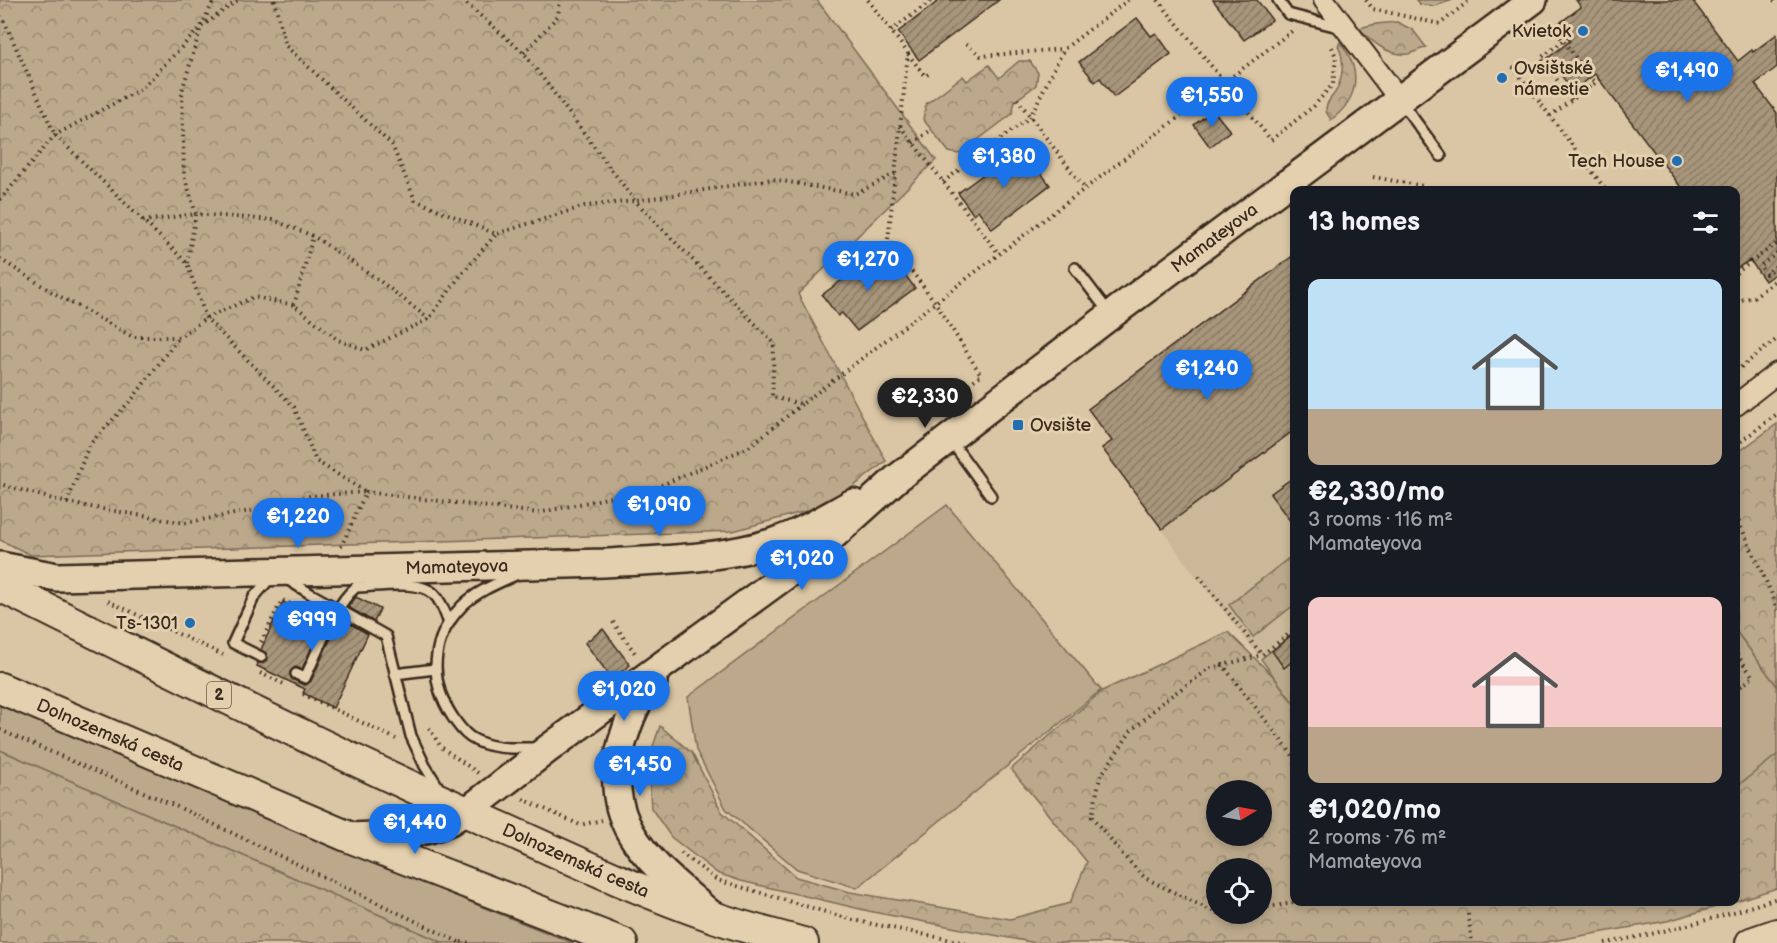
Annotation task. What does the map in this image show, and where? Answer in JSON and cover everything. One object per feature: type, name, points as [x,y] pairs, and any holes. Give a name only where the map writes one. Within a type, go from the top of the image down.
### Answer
[{"type":"main road","name":"Dolnozemská cesta","points":[[0,585],[228,700],[452,806],[595,870],[713,917],[803,943]]},
{"type":"main road","name":"Dolnozemská cesta","points":[[0,688],[349,837],[622,943]]},
{"type":"main road","points":[[1751,943],[1777,934]]},
{"type":"street","points":[[1324,0],[1399,99]]},
{"type":"street","name":"Mamateyova","points":[[349,837],[400,835],[450,821],[452,806],[549,748],[805,561],[896,479],[1111,315],[1533,0]]},
{"type":"street","points":[[1740,402],[1777,373]]},
{"type":"street","name":"Mamateyova","points":[[0,566],[57,577],[539,565],[637,561],[734,552],[754,548],[810,527],[896,479]]},
{"type":"street","points":[[672,659],[643,693],[629,720],[618,760],[616,776],[618,799],[626,826],[643,851],[713,917]]},
{"type":"lane","points":[[1278,0],[1288,14],[1346,29]]},
{"type":"lane","points":[[1399,99],[1441,156]]},
{"type":"lane","points":[[1075,268],[1111,315]]},
{"type":"lane","points":[[950,439],[991,496]]},
{"type":"lane","points":[[539,565],[483,590],[461,607],[449,623],[438,647],[435,669],[444,705],[458,727],[471,738],[484,744],[512,749],[549,748]]},
{"type":"lane","points":[[258,655],[233,643],[254,597],[275,572],[386,636],[411,736],[425,766],[452,806]]},
{"type":"lane","points":[[296,674],[305,678],[338,609],[356,587],[414,585],[427,588],[439,599],[449,623]]},
{"type":"lane","points":[[395,674],[435,669]]},
{"type":"path","points":[[187,263],[196,214],[184,175],[182,91],[201,27],[214,0]]},
{"type":"path","points":[[0,200],[55,135],[141,89],[201,27],[238,0]]},
{"type":"path","points":[[274,0],[286,46],[392,145],[415,201],[496,234]]},
{"type":"path","points":[[462,0],[524,53],[635,201],[774,343],[772,397],[802,404]]},
{"type":"path","points":[[524,53],[558,16],[560,0]]},
{"type":"path","points":[[868,0],[925,76],[930,73]]},
{"type":"path","points":[[891,31],[932,0]]},
{"type":"path","points":[[943,182],[1030,117],[1064,49],[1128,0]]},
{"type":"path","points":[[0,484],[67,503],[185,523],[272,507],[308,496],[366,492],[538,513],[657,487],[749,447],[802,404],[1225,83],[1308,18],[1329,40],[1336,57],[1334,84],[1314,106],[1270,140],[1225,83],[1158,0]]},
{"type":"path","points":[[1366,0],[1373,9],[1440,24],[1470,0]]},
{"type":"path","points":[[1774,0],[1777,4]]},
{"type":"path","points":[[0,16],[55,135],[187,263],[206,318],[294,407],[316,461],[366,492]]},
{"type":"path","points":[[1557,32],[1579,62]]},
{"type":"path","points":[[1563,41],[1541,58],[1572,100]]},
{"type":"path","points":[[966,44],[981,56],[1064,49]]},
{"type":"path","points":[[908,53],[888,240],[935,302],[981,375],[960,390]]},
{"type":"path","points":[[1513,67],[1603,186]]},
{"type":"path","points":[[1550,116],[1597,81],[1585,70]]},
{"type":"path","points":[[1017,99],[1085,189]]},
{"type":"path","points":[[899,125],[999,254]]},
{"type":"path","points":[[913,143],[931,130]]},
{"type":"path","points":[[67,503],[89,445],[133,398],[180,337],[206,318],[254,297],[294,305],[338,340],[365,350],[429,319],[460,276],[496,234],[585,206],[635,201],[772,179],[855,194],[895,174]]},
{"type":"path","points":[[1373,177],[1423,186]]},
{"type":"path","points":[[143,221],[196,214],[273,220],[313,236],[376,278],[429,319]]},
{"type":"path","points":[[294,305],[313,236]]},
{"type":"path","points":[[1740,269],[1777,243]]},
{"type":"path","points":[[1777,253],[1760,266],[1766,274],[1777,265]]},
{"type":"path","points":[[0,259],[51,292],[133,337],[180,337]]},
{"type":"path","points":[[1740,300],[1754,297],[1777,279]]},
{"type":"path","points":[[1740,367],[1777,339]]},
{"type":"path","points":[[1740,442],[1777,414]]},
{"type":"path","points":[[330,571],[366,492]]},
{"type":"path","points":[[1740,525],[1777,610]]},
{"type":"path","points":[[1199,576],[1262,655]]},
{"type":"path","points":[[258,655],[282,600],[323,620]]},
{"type":"path","points":[[613,622],[650,675]]},
{"type":"path","points":[[1206,908],[1145,878],[1092,817],[1100,777],[1131,731],[1165,700],[1211,668],[1262,655],[1290,633]]},
{"type":"path","points":[[1740,659],[1753,677],[1740,687]]},
{"type":"path","points":[[1222,664],[1290,752]]},
{"type":"path","points":[[0,730],[178,807],[458,942],[472,943]]},
{"type":"path","points":[[674,848],[717,880],[854,920],[966,943]]},
{"type":"path","points":[[1605,943],[1726,915],[1777,898]]},
{"type":"path","points":[[1272,906],[1290,904]]},
{"type":"path","points":[[1468,914],[1472,943]]},
{"type":"shaded area","points":[[1290,433],[1290,636],[1261,659],[1184,561],[1162,529]]},
{"type":"green space","points":[[0,0],[817,0],[936,160],[798,294],[886,461],[831,504],[733,531],[31,555],[0,540]]},
{"type":"green space","points":[[1416,0],[1453,0],[1435,6],[1419,4]]},
{"type":"green space","points":[[1397,22],[1413,30],[1426,47],[1408,54],[1394,53],[1375,43],[1359,28],[1376,24]]},
{"type":"green space","points":[[1340,42],[1352,63],[1355,83],[1348,102],[1331,120],[1326,108],[1341,79],[1342,62],[1338,46]]},
{"type":"green space","points":[[1019,61],[1030,61],[1038,73],[1036,85],[1015,101],[1012,114],[959,154],[949,152],[923,119],[926,104],[963,76],[967,81],[989,65],[999,78]]},
{"type":"green space","points":[[1777,424],[1777,686],[1740,636],[1740,451]]},
{"type":"green space","points":[[947,505],[1101,690],[857,888],[797,869],[726,809],[696,750],[688,697]]},
{"type":"green space","points":[[1290,557],[1290,608],[1253,637],[1229,605]]},
{"type":"green space","points":[[1228,632],[1274,677],[1290,699],[1290,906],[1719,906],[1667,921],[1540,943],[1036,943],[873,912],[741,881],[717,873],[671,837],[651,808],[648,761],[660,726],[692,753],[722,812],[796,877],[850,892],[1010,919],[1070,903],[1087,862],[1011,769],[1102,691]]},
{"type":"green space","points":[[1290,636],[1290,699],[1261,659]]},
{"type":"green space","points":[[1740,636],[1777,686],[1777,755],[1740,784]]},
{"type":"green space","points":[[0,702],[480,906],[573,943],[444,943],[0,750]]},
{"type":"green space","points":[[0,750],[444,943],[0,943]]},
{"type":"green space","points":[[1777,755],[1777,888],[1740,900],[1740,784]]},
{"type":"building","points":[[940,0],[999,0],[919,60],[898,32]]},
{"type":"building","points":[[1213,0],[1257,0],[1272,20],[1244,40]]},
{"type":"building","points":[[1576,0],[1692,0],[1738,61],[1777,34],[1777,67],[1755,84],[1777,113],[1777,272],[1765,281],[1750,260],[1740,266],[1740,186],[1680,186],[1595,74],[1573,91],[1548,58],[1570,41],[1557,25],[1581,7]]},
{"type":"building","points":[[1137,18],[1151,36],[1156,33],[1171,54],[1114,97],[1100,78],[1095,82],[1079,62]]},
{"type":"building","points":[[1213,110],[1230,131],[1210,147],[1194,125]]},
{"type":"building","points":[[1017,150],[1031,169],[1035,165],[1050,185],[992,229],[978,210],[973,214],[958,193]]},
{"type":"building","points":[[880,252],[894,271],[899,267],[915,288],[857,331],[842,313],[838,316],[822,295]]},
{"type":"building","points":[[1290,258],[1290,433],[1162,529],[1102,448],[1112,441],[1088,409]]},
{"type":"building","points":[[1290,480],[1290,521],[1270,494]]},
{"type":"building","points":[[356,597],[380,609],[374,622],[348,607]]},
{"type":"building","points":[[283,602],[324,621],[302,669],[295,667],[290,672],[291,678],[302,684],[306,685],[311,681],[340,618],[368,634],[333,708],[303,693],[305,689],[257,666],[258,663],[264,663],[267,659],[267,654],[261,650]]},
{"type":"building","points":[[603,629],[630,665],[612,679],[585,643]]},
{"type":"building","points":[[1290,636],[1290,663],[1284,668],[1272,651]]},
{"type":"place","name":"Kvietok","points":[[1583,31]]},
{"type":"place","name":"Ovsištské námestie","points":[[1502,78]]},
{"type":"place","name":"Tech House","points":[[1677,161]]},
{"type":"place","name":"Ovsište","points":[[1018,425]]},
{"type":"place","name":"Ts-1301","points":[[190,623]]}]
